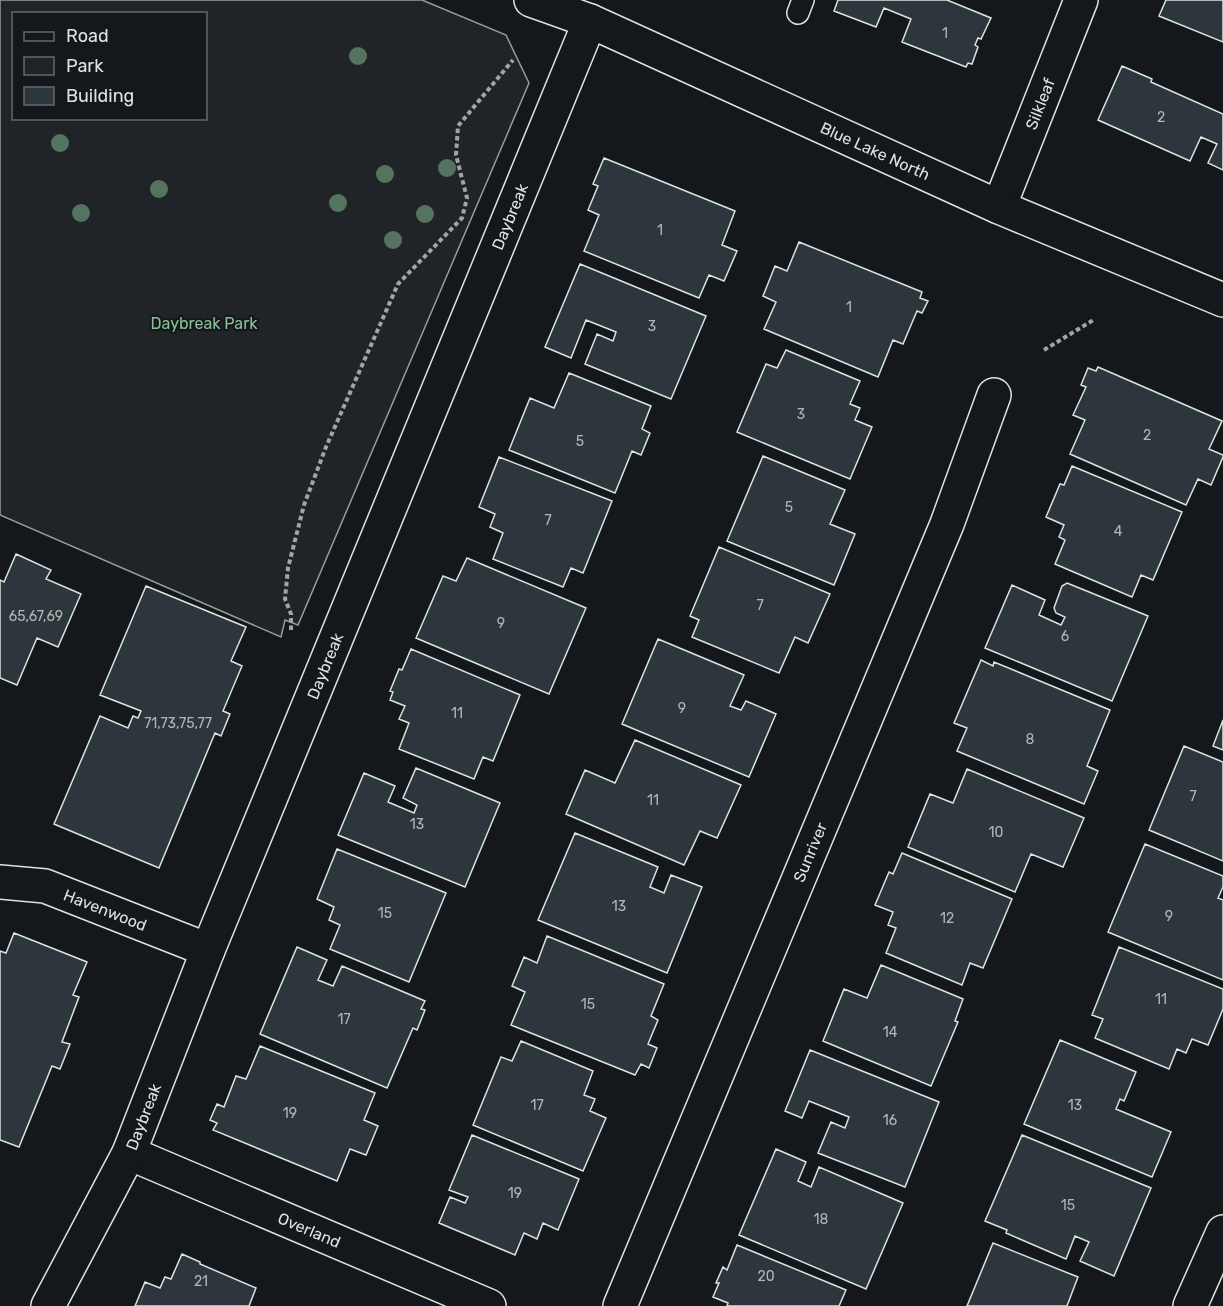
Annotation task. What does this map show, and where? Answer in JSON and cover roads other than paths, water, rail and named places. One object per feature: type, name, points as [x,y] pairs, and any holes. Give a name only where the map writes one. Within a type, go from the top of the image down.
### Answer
[{"type":"street","name":"Blue Lake North","points":[[531,0],[590,21],[999,207],[1223,300]]},
{"type":"street","name":"Silkleaf","points":[[999,207],[1081,0]]},
{"type":"street","name":"Daybreak","points":[[48,1306],[129,1154],[208,950],[590,21]]},
{"type":"street","name":"Sunriver","points":[[620,1306],[947,524],[994,395]]},
{"type":"street","name":"Havenwood","points":[[0,882],[45,886],[208,950]]},
{"type":"street","name":"Overland","points":[[129,1154],[489,1306]]},
{"type":"street","points":[[1190,1306],[1223,1232]]},
{"type":"park label","name":"Daybreak Park","points":[[204,323]]}]
